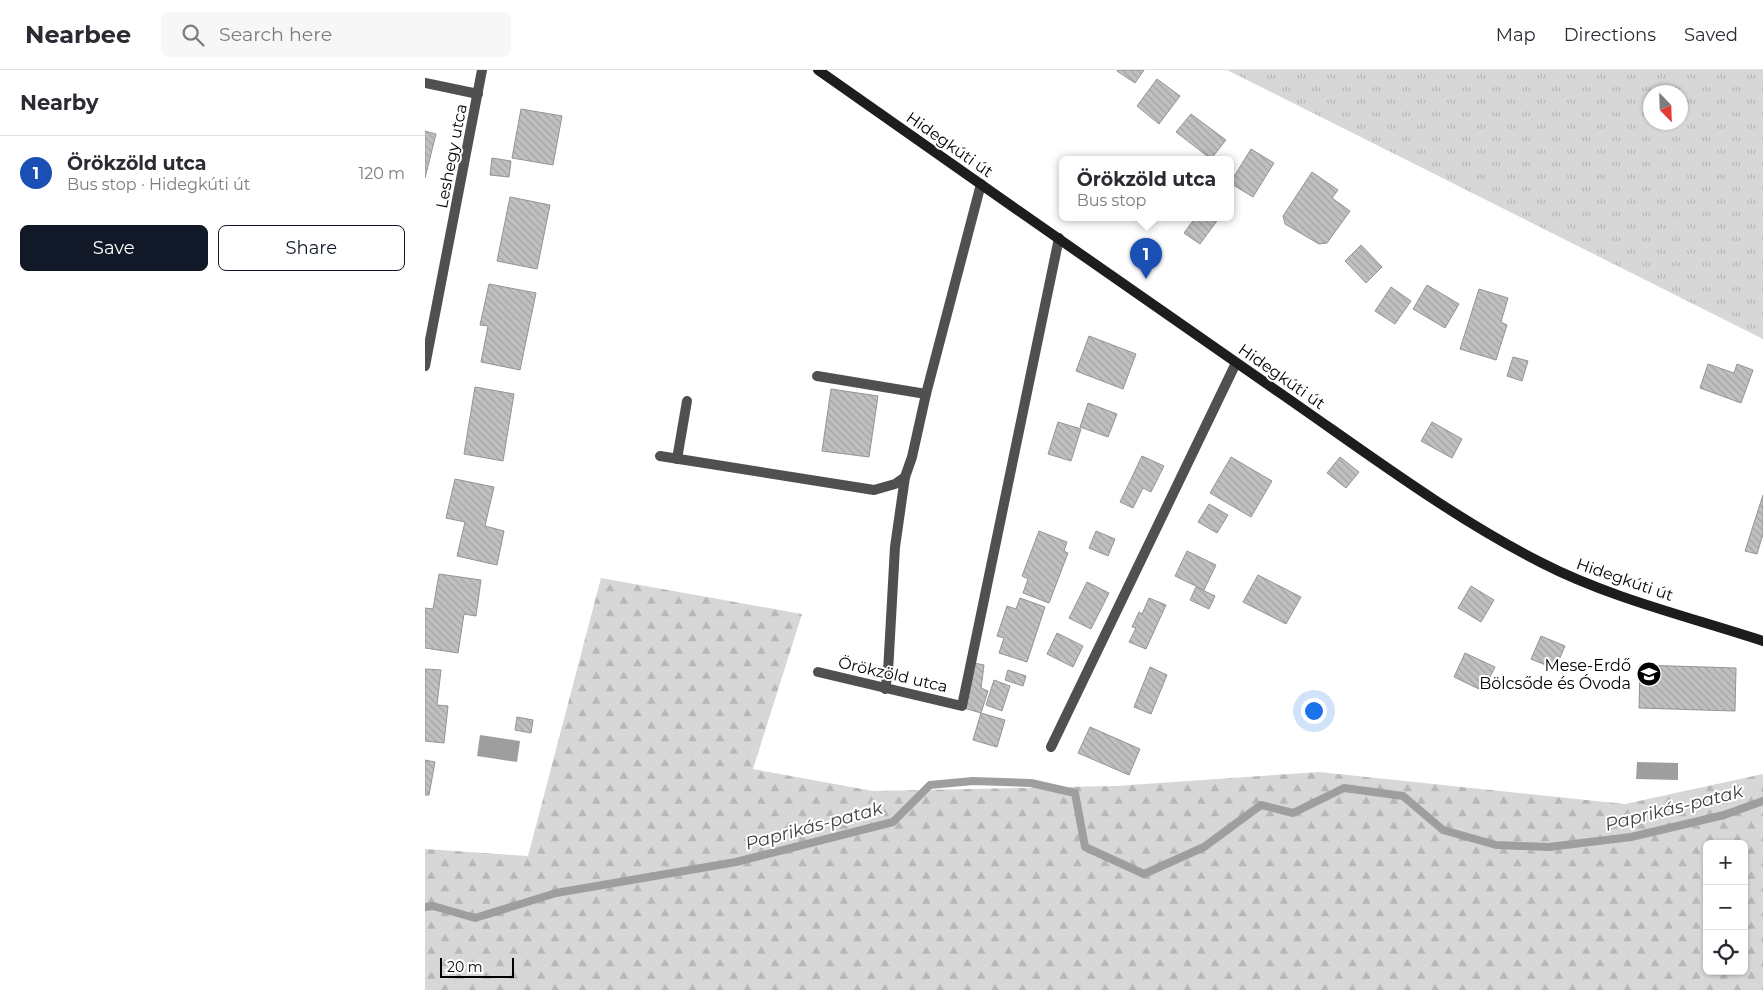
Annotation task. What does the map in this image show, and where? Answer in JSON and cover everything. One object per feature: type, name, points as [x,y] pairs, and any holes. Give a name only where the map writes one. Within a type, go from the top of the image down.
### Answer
[{"type":"main road","name":"Hidegkúti út","points":[[818,70],[1237,363],[1442,504],[1489,534],[1542,564],[1593,586],[1763,641]]},
{"type":"street","name":"Leshegy utca","points":[[425,366],[482,70]]},
{"type":"street","points":[[425,83],[478,94]]},
{"type":"street","points":[[885,689],[889,662],[891,593],[895,547],[905,477],[912,458],[926,394],[981,184]]},
{"type":"street","name":"Örökzöld utca","points":[[818,672],[962,706],[1059,238]]},
{"type":"street","points":[[1051,747],[1237,363]]},
{"type":"street","points":[[817,376],[926,394]]},
{"type":"street","points":[[677,459],[687,401]]},
{"type":"street","points":[[660,456],[874,490],[895,484],[905,477]]},
{"type":"green space","points":[[1227,70],[1763,70],[1763,339]]},
{"type":"green space","points":[[601,578],[802,614],[753,769],[873,791],[1115,786],[1319,772],[1625,804],[1763,774],[1763,990],[425,990],[425,849],[528,856]]},
{"type":"shaded area","points":[[480,735],[520,741],[517,762],[477,756]]},
{"type":"shaded area","points":[[1637,762],[1678,763],[1678,780],[1636,779]]},
{"type":"building","points":[[1118,70],[1144,70],[1135,83]]},
{"type":"building","points":[[1157,79],[1180,96],[1159,124],[1137,106]]},
{"type":"building","points":[[521,109],[562,116],[553,165],[512,158]]},
{"type":"building","points":[[1191,114],[1226,140],[1213,156],[1207,156],[1176,132]]},
{"type":"building","points":[[425,131],[436,134],[425,178]]},
{"type":"building","points":[[1251,149],[1274,163],[1253,197],[1234,185],[1234,177]]},
{"type":"building","points":[[492,158],[511,161],[509,177],[490,175]]},
{"type":"building","points":[[1312,172],[1338,190],[1332,198],[1350,211],[1327,243],[1319,244],[1285,224],[1283,216]]},
{"type":"building","points":[[510,197],[550,205],[537,269],[497,261]]},
{"type":"building","points":[[1193,221],[1217,221],[1200,244],[1184,233]]},
{"type":"building","points":[[1361,245],[1382,267],[1366,283],[1345,261]]},
{"type":"building","points":[[489,284],[536,293],[520,370],[481,362],[488,326],[480,325]]},
{"type":"building","points":[[1427,285],[1459,304],[1445,328],[1413,309]]},
{"type":"building","points":[[1391,287],[1411,301],[1395,324],[1375,311]]},
{"type":"building","points":[[1479,289],[1508,298],[1501,322],[1507,325],[1496,360],[1460,349]]},
{"type":"building","points":[[1089,336],[1136,354],[1123,389],[1076,371]]},
{"type":"building","points":[[1513,357],[1528,361],[1522,381],[1507,376]]},
{"type":"building","points":[[1708,364],[1734,373],[1737,364],[1753,370],[1741,403],[1700,388]]},
{"type":"building","points":[[475,387],[514,394],[503,461],[464,454]]},
{"type":"building","points":[[831,389],[878,396],[869,457],[822,451]]},
{"type":"building","points":[[1088,403],[1117,414],[1108,437],[1080,427]]},
{"type":"building","points":[[1058,422],[1081,429],[1071,461],[1048,454]]},
{"type":"building","points":[[1432,422],[1462,439],[1452,458],[1421,441]]},
{"type":"building","points":[[1142,456],[1164,466],[1151,492],[1143,488],[1133,508],[1120,502]]},
{"type":"building","points":[[1231,457],[1272,481],[1251,517],[1210,493]]},
{"type":"building","points":[[1340,457],[1359,472],[1346,488],[1327,473]]},
{"type":"building","points":[[455,479],[494,487],[485,526],[504,531],[497,565],[457,556],[465,522],[446,518]]},
{"type":"building","points":[[1763,495],[1763,534],[1757,554],[1745,551]]},
{"type":"building","points":[[1209,504],[1228,515],[1217,533],[1198,522]]},
{"type":"building","points":[[1039,531],[1067,542],[1064,551],[1068,553],[1049,603],[1023,593],[1028,579],[1022,576]]},
{"type":"building","points":[[1096,531],[1115,539],[1108,556],[1089,548]]},
{"type":"building","points":[[1187,551],[1216,565],[1204,590],[1175,576]]},
{"type":"building","points":[[439,574],[481,580],[476,616],[464,614],[458,653],[425,648],[425,608],[433,609]]},
{"type":"building","points":[[1258,575],[1301,597],[1286,624],[1243,602]]},
{"type":"building","points":[[1087,582],[1109,593],[1091,629],[1069,618]]},
{"type":"building","points":[[1471,586],[1494,600],[1481,622],[1458,608]]},
{"type":"building","points":[[1196,587],[1215,596],[1209,609],[1190,600]]},
{"type":"building","points":[[1020,598],[1045,607],[1027,662],[999,653],[1004,638],[997,636],[1007,606],[1016,609]]},
{"type":"building","points":[[1149,598],[1166,605],[1146,649],[1129,642],[1136,628],[1132,627],[1139,612],[1142,614]]},
{"type":"building","points":[[1057,633],[1083,646],[1073,667],[1047,654]]},
{"type":"building","points":[[1541,636],[1565,646],[1555,669],[1531,659]]},
{"type":"building","points":[[1465,653],[1495,667],[1483,691],[1454,677]]},
{"type":"building","points":[[974,663],[984,665],[981,688],[988,691],[981,713],[964,708]]},
{"type":"building","points":[[1640,665],[1736,668],[1735,711],[1639,708]]},
{"type":"building","points":[[1150,667],[1167,675],[1151,714],[1134,707]]},
{"type":"building","points":[[425,669],[441,670],[437,705],[448,706],[444,743],[425,741]]},
{"type":"building","points":[[1008,670],[1026,676],[1023,686],[1005,680]]},
{"type":"building","points":[[994,680],[1010,686],[1002,711],[986,705]]},
{"type":"building","points":[[981,713],[1005,720],[997,747],[973,740]]},
{"type":"building","points":[[517,717],[533,720],[531,733],[515,730]]},
{"type":"building","points":[[1090,727],[1140,749],[1129,775],[1078,753]]},
{"type":"building","points":[[425,760],[435,762],[429,795],[425,795]]},
{"type":"waterway","name":"Paprikás-patak","points":[[425,907],[433,906],[475,918],[556,893],[736,862],[893,822],[930,785],[973,781],[1031,783],[1075,793],[1085,847],[1144,874],[1204,847],[1261,805],[1293,813],[1344,788],[1403,796],[1443,830],[1496,845],[1549,847],[1631,837],[1724,815],[1763,801]]},
{"type":"place","name":"Örökzöld utca","points":[[1146,279]]},
{"type":"place","name":"Mese-Erdő Bölcsőde és Óvoda","points":[[1649,674]]}]
